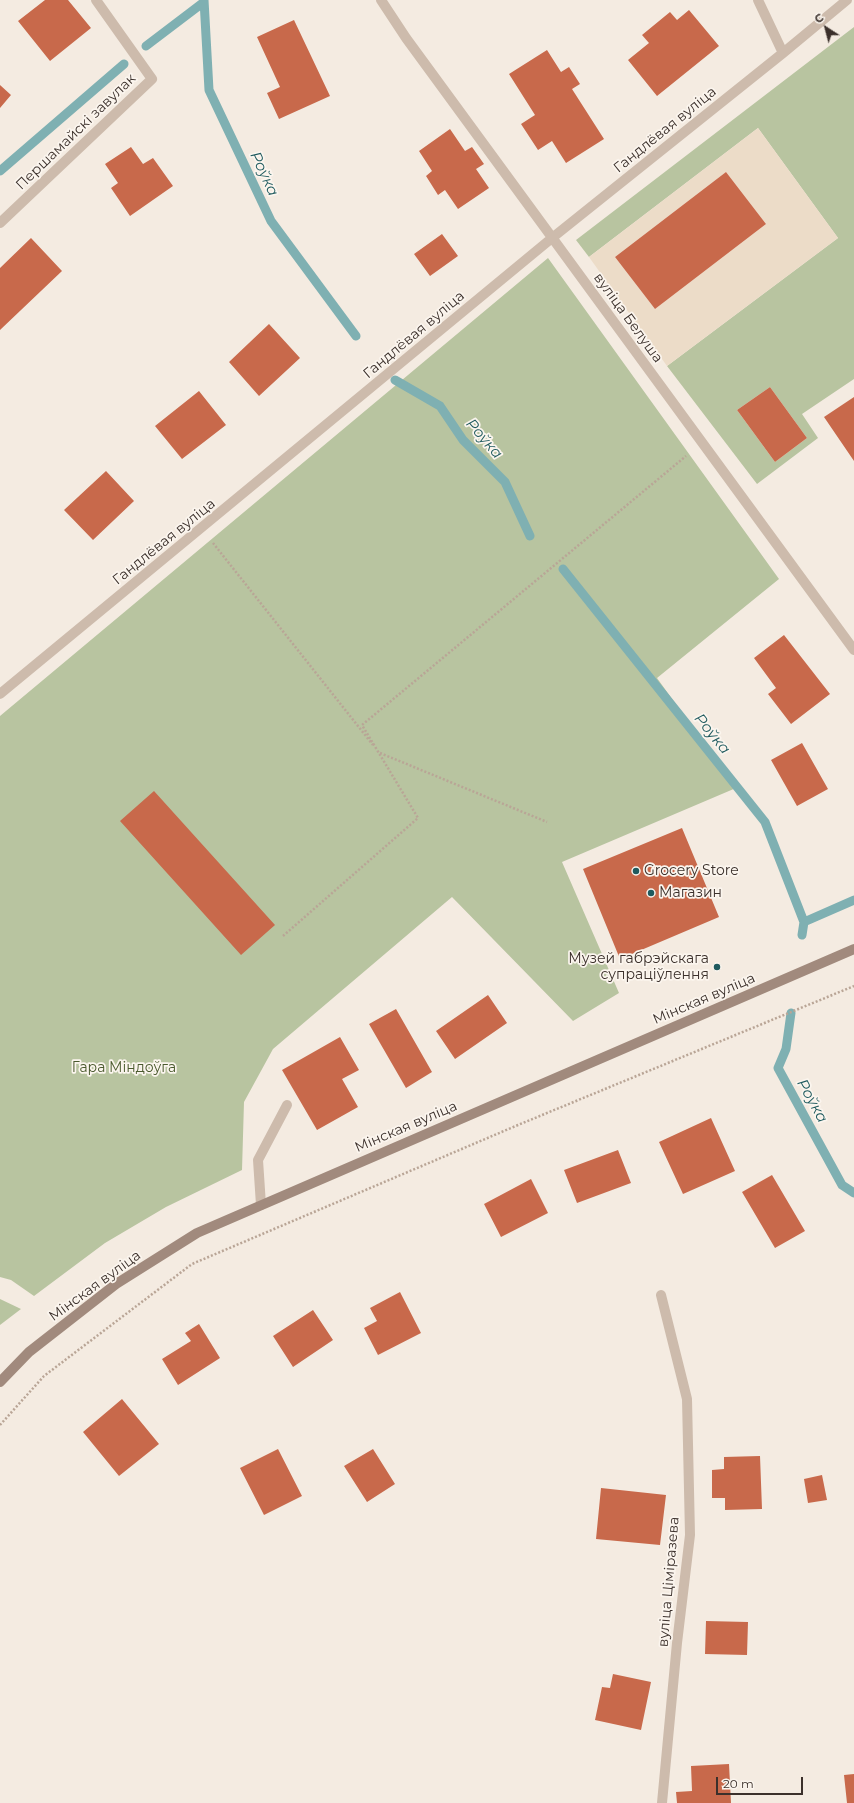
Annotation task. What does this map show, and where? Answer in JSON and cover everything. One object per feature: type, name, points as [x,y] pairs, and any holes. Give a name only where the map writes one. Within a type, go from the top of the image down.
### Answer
[{"type":"street","name":"Першамайскі завулак","points":[[0,223],[152,78],[96,0]]},
{"type":"street","name":"вуліца Белуша","points":[[381,0],[406,38],[854,650]]},
{"type":"street","points":[[758,0],[784,53]]},
{"type":"street","name":"Гандлёвая вуліца","points":[[0,694],[202,529],[552,238],[784,53],[847,0]]},
{"type":"street","name":"Мінская вуліца","points":[[0,1382],[29,1352],[116,1284],[197,1233],[854,949]]},
{"type":"street","points":[[261,1205],[258,1160],[287,1105]]},
{"type":"street","name":"вуліца Ціміразева","points":[[661,1295],[687,1398],[690,1535],[677,1643],[662,1803]]},
{"type":"path","points":[[284,936],[418,818],[362,725],[702,443]]},
{"type":"path","points":[[202,529],[379,753],[547,822]]},
{"type":"path","points":[[0,1425],[44,1376],[192,1264],[526,1122],[854,986]]},
{"type":"green space","points":[[854,27],[854,379],[802,414],[818,438],[757,484],[667,366],[838,238],[758,128],[589,257],[576,240]],"holes":[[[770,387],[807,438],[775,462],[737,410]]]},
{"type":"green space","name":"Гара Міндоўга","points":[[548,258],[779,579],[657,678],[736,788],[562,862],[619,993],[573,1021],[452,897],[273,1049],[244,1102],[242,1170],[166,1207],[105,1243],[34,1296],[11,1280],[0,1277],[0,716]]},
{"type":"green space","points":[[0,1299],[21,1309],[0,1325]]},
{"type":"shaded area","points":[[758,128],[838,238],[667,366],[589,257]],"holes":[[[726,172],[766,224],[655,309],[615,257]]]},
{"type":"building","points":[[45,0],[68,0],[91,28],[50,61],[18,21]]},
{"type":"building","points":[[689,10],[719,46],[657,96],[628,60],[649,43],[642,35],[670,12],[677,20]]},
{"type":"building","points":[[294,20],[330,96],[279,119],[267,93],[280,87],[257,37]]},
{"type":"building","points":[[547,50],[561,72],[569,67],[580,84],[572,89],[604,139],[566,163],[552,141],[538,150],[521,124],[535,115],[509,74]]},
{"type":"building","points":[[0,85],[11,95],[0,108]]},
{"type":"building","points":[[450,129],[465,151],[472,147],[484,164],[476,169],[489,188],[458,209],[445,190],[438,195],[426,176],[432,171],[419,151]]},
{"type":"building","points":[[131,147],[143,164],[153,158],[173,186],[130,216],[111,188],[118,183],[105,164]]},
{"type":"building","points":[[726,172],[766,224],[655,309],[615,257]]},
{"type":"building","points":[[442,234],[458,256],[430,276],[414,254]]},
{"type":"building","points":[[31,238],[62,271],[0,330],[0,268]]},
{"type":"building","points":[[269,324],[300,358],[259,396],[229,362]]},
{"type":"building","points":[[770,387],[807,438],[775,462],[737,410]]},
{"type":"building","points":[[199,391],[226,425],[182,459],[155,426]]},
{"type":"building","points":[[854,397],[854,461],[824,417]]},
{"type":"building","points":[[106,471],[134,501],[93,540],[64,510]]},
{"type":"building","points":[[784,635],[830,694],[791,724],[768,694],[776,688],[754,658]]},
{"type":"building","points":[[802,743],[828,789],[797,806],[771,760]]},
{"type":"building","points":[[154,791],[275,925],[241,955],[120,821]]},
{"type":"building","name":"Магазин","points":[[682,828],[719,917],[620,959],[583,869]]},
{"type":"building","points":[[488,995],[507,1023],[455,1059],[436,1031]]},
{"type":"building","points":[[396,1009],[432,1072],[406,1088],[369,1024]]},
{"type":"building","points":[[340,1037],[359,1070],[342,1079],[358,1107],[317,1130],[282,1070]]},
{"type":"building","points":[[711,1118],[735,1171],[683,1194],[659,1142]]},
{"type":"building","points":[[618,1150],[631,1183],[577,1203],[564,1170]]},
{"type":"building","points":[[772,1175],[805,1231],[775,1248],[742,1192]]},
{"type":"building","points":[[531,1179],[548,1213],[501,1237],[484,1204]]},
{"type":"building","points":[[400,1292],[421,1333],[378,1355],[364,1328],[377,1321],[370,1308]]},
{"type":"building","points":[[313,1310],[333,1340],[293,1367],[273,1336]]},
{"type":"building","points":[[199,1324],[220,1358],[178,1385],[162,1359],[191,1341],[185,1333]]},
{"type":"building","points":[[122,1399],[159,1444],[119,1476],[83,1432]]},
{"type":"building","points":[[278,1449],[302,1496],[264,1515],[240,1468]]},
{"type":"building","points":[[373,1449],[395,1484],[367,1502],[344,1466]]},
{"type":"building","points":[[760,1456],[762,1509],[725,1510],[725,1498],[712,1498],[712,1470],[724,1469],[724,1457]]},
{"type":"building","points":[[822,1475],[827,1500],[808,1503],[804,1479]]},
{"type":"building","points":[[601,1488],[666,1495],[660,1545],[596,1539]]},
{"type":"building","points":[[706,1621],[748,1622],[747,1655],[705,1654]]},
{"type":"building","points":[[613,1674],[651,1682],[641,1730],[595,1720],[602,1687],[610,1688]]},
{"type":"building","points":[[729,1764],[731,1803],[677,1803],[676,1792],[692,1791],[691,1766]]},
{"type":"building","points":[[854,1774],[854,1803],[847,1803],[844,1775]]},
{"type":"waterway","name":"Роўка","points":[[204,0],[209,90],[271,221],[356,336]]},
{"type":"waterway","points":[[146,46],[204,2]]},
{"type":"waterway","points":[[0,171],[124,64]]},
{"type":"waterway","name":"Роўка","points":[[395,380],[440,406],[463,440],[505,482],[530,536]]},
{"type":"waterway","name":"Роўка","points":[[563,569],[765,822],[804,922],[802,935]]},
{"type":"waterway","points":[[804,922],[854,900]]},
{"type":"waterway","name":"Роўка","points":[[791,1013],[786,1049],[778,1068],[842,1185],[854,1193]]},
{"type":"place","name":"Grocery Store","points":[[636,871]]},
{"type":"place","name":"Магазин","points":[[651,893]]},
{"type":"place","name":"Музей габрэйскага супраціўлення","points":[[717,967]]}]
